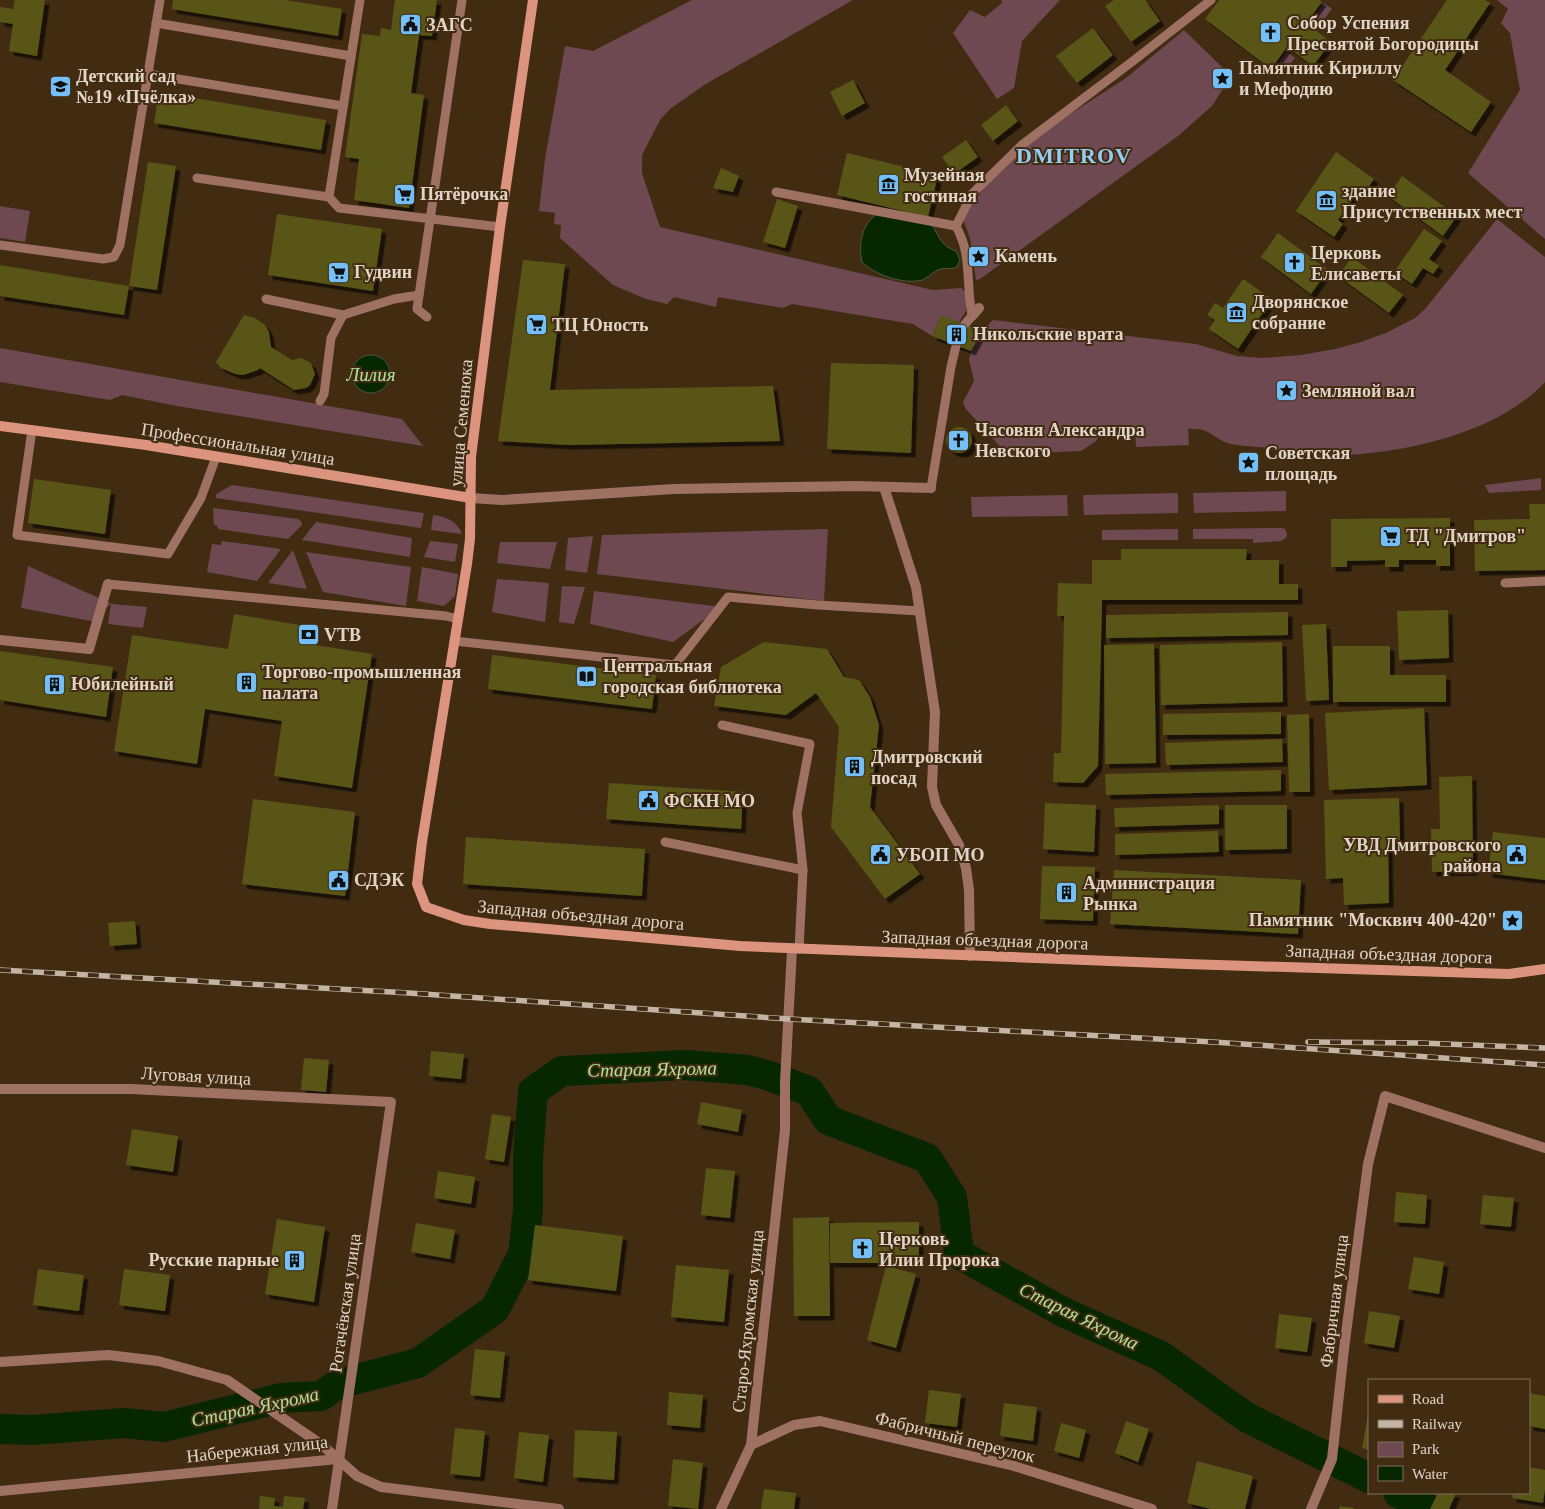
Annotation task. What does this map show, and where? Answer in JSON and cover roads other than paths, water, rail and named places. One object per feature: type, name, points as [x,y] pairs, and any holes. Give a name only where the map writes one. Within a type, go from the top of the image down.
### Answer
[{"type":"main road","name":"улица Семенюка","points":[[426,907],[417,884],[470,538],[471,458],[500,227],[533,0]]},
{"type":"main road","name":"Профессиональная улица","points":[[0,426],[146,445],[470,498]]},
{"type":"main road","name":"Западная объездная дорога","points":[[426,907],[464,920],[490,924],[740,946],[970,956],[1509,974],[1545,969]]},
{"type":"street","points":[[884,487],[916,586],[935,712],[932,787],[936,805],[959,845],[966,868],[969,890],[970,956]]},
{"type":"street","points":[[470,498],[502,500],[674,489],[931,488]]},
{"type":"street","points":[[0,640],[89,649],[108,584]]},
{"type":"street","name":"Старо-Яхромская улица","points":[[721,1509],[751,1445],[785,1130],[785,1082],[796,949]]},
{"type":"street","name":"Луговая улица","points":[[0,1090],[131,1089],[391,1102]]},
{"type":"street","name":"Фабричная улица","points":[[1310,1509],[1332,1459],[1368,1164],[1385,1096],[1545,1148]]},
{"type":"street","name":"Рогачёвская улица","points":[[332,1509],[391,1102]]},
{"type":"street","name":"Набережная улица","points":[[0,1362],[108,1354],[158,1361],[227,1380],[322,1445],[338,1459]]},
{"type":"street","name":"Фабричный переулок","points":[[751,1445],[794,1425],[820,1421],[1014,1466],[1152,1509]]},
{"type":"street","points":[[338,1459],[357,1476],[381,1487],[559,1509]]},
{"type":"street","name":"Набережная улица","points":[[0,1491],[338,1459]]},
{"type":"lane","points":[[0,245],[103,259],[114,257],[120,245],[160,0]]},
{"type":"lane","points":[[329,197],[360,0]]},
{"type":"lane","points":[[427,317],[417,309],[462,0]]},
{"type":"lane","points":[[956,226],[972,194],[1022,144],[1211,0]]},
{"type":"lane","points":[[156,23],[351,56]]},
{"type":"lane","points":[[148,74],[343,106]]},
{"type":"lane","points":[[198,178],[329,197],[339,208],[500,227]]},
{"type":"lane","points":[[776,192],[956,226]]},
{"type":"lane","points":[[956,226],[964,242],[969,268],[969,290],[975,312],[965,324]]},
{"type":"lane","points":[[266,300],[343,315],[394,299],[419,295]]},
{"type":"lane","points":[[320,401],[324,394],[331,338],[343,315]]},
{"type":"lane","points":[[931,488],[956,346]]},
{"type":"lane","points":[[32,430],[17,535],[168,554],[201,498],[216,457]]},
{"type":"lane","points":[[1505,583],[1545,580]]},
{"type":"lane","points":[[108,584],[446,616],[458,619]]},
{"type":"lane","points":[[454,641],[676,665],[728,597],[818,605],[920,610]]},
{"type":"lane","points":[[722,725],[810,744],[797,813],[803,870],[796,949]]},
{"type":"lane","points":[[665,842],[803,870]]},
{"type":"water","points":[[877,214],[932,225],[944,244],[956,251],[960,259],[957,267],[935,271],[920,281],[903,281],[887,277],[873,270],[862,262],[861,242],[868,223]]},
{"type":"water","name":"Лилия","points":[[371,355],[385,360],[390,374],[385,388],[371,393],[357,388],[352,374],[357,360]]},
{"type":"waterway","name":"Старая Яхрома","points":[[0,1429],[32,1430],[124,1423],[164,1427],[281,1398],[321,1396],[338,1384],[418,1363],[495,1309],[523,1254],[528,1210],[528,1156],[533,1091],[562,1071],[686,1065],[747,1070],[767,1075],[809,1091],[828,1120],[927,1158],[952,1197],[959,1254],[1063,1312],[1161,1356],[1246,1417],[1368,1478]]},
{"type":"waterway","name":"Старая Яхрома","points":[[1400,1494],[1429,1509]]},
{"type":"railway","points":[[0,970],[409,993],[789,1019],[1213,1042],[1545,1065]]},
{"type":"railway","points":[[1308,1042],[1421,1043],[1545,1048]]},
{"type":"place","name":"ЗАГС","points":[[410,25]]},
{"type":"place","name":"Собор Успения Пресвятой Богородицы","points":[[1271,33]]},
{"type":"place","name":"Памятник Кириллу и Мефодию","points":[[1223,78]]},
{"type":"place","name":"Детский сад №19 «Пчёлка»","points":[[60,86]]},
{"type":"place","name":"Музейная гостиная","points":[[888,185]]},
{"type":"place","name":"Пятёрочка","points":[[404,194]]},
{"type":"place","name":"здание Присутственных мест","points":[[1326,201]]},
{"type":"place","name":"Камень","points":[[979,256]]},
{"type":"place","name":"Церковь Елиcаветы","points":[[1295,263]]},
{"type":"place","name":"Гудвин","points":[[338,272]]},
{"type":"place","name":"Дворянское собрание","points":[[1236,312]]},
{"type":"place","name":"ТЦ Юность","points":[[536,325]]},
{"type":"place","name":"Никольские врата","points":[[957,334]]},
{"type":"place","name":"Земляной вал","points":[[1286,391]]},
{"type":"place","name":"Часовня Александра Невского","points":[[959,440]]},
{"type":"place","name":"Советская площадь","points":[[1249,463]]},
{"type":"place","name":"ТД \"Дмитров\"","points":[[1390,536]]},
{"type":"place","name":"VTB","points":[[308,635]]},
{"type":"place","name":"Центральная городская библиотека","points":[[587,676]]},
{"type":"place","name":"Торгово-промышленная палата","points":[[246,682]]},
{"type":"place","name":"Юбилейный","points":[[55,684]]},
{"type":"place","name":"Дмитровский посад","points":[[855,767]]},
{"type":"place","name":"ФСКН МО","points":[[648,801]]},
{"type":"place","name":"УБОП МО","points":[[880,855]]},
{"type":"place","name":"УВД Дмитровского района","points":[[1517,855]]},
{"type":"place","name":"СДЭК","points":[[338,880]]},
{"type":"place","name":"Администрация Рынка","points":[[1067,893]]},
{"type":"place","name":"Памятник \"Москвич 400-420\"","points":[[1513,920]]},
{"type":"place","name":"Церковь Илии Пророка","points":[[863,1249]]},
{"type":"place","name":"Русские парные","points":[[295,1260]]},
{"type":"district","name":"DMITROV","points":[[1074,155]]}]
